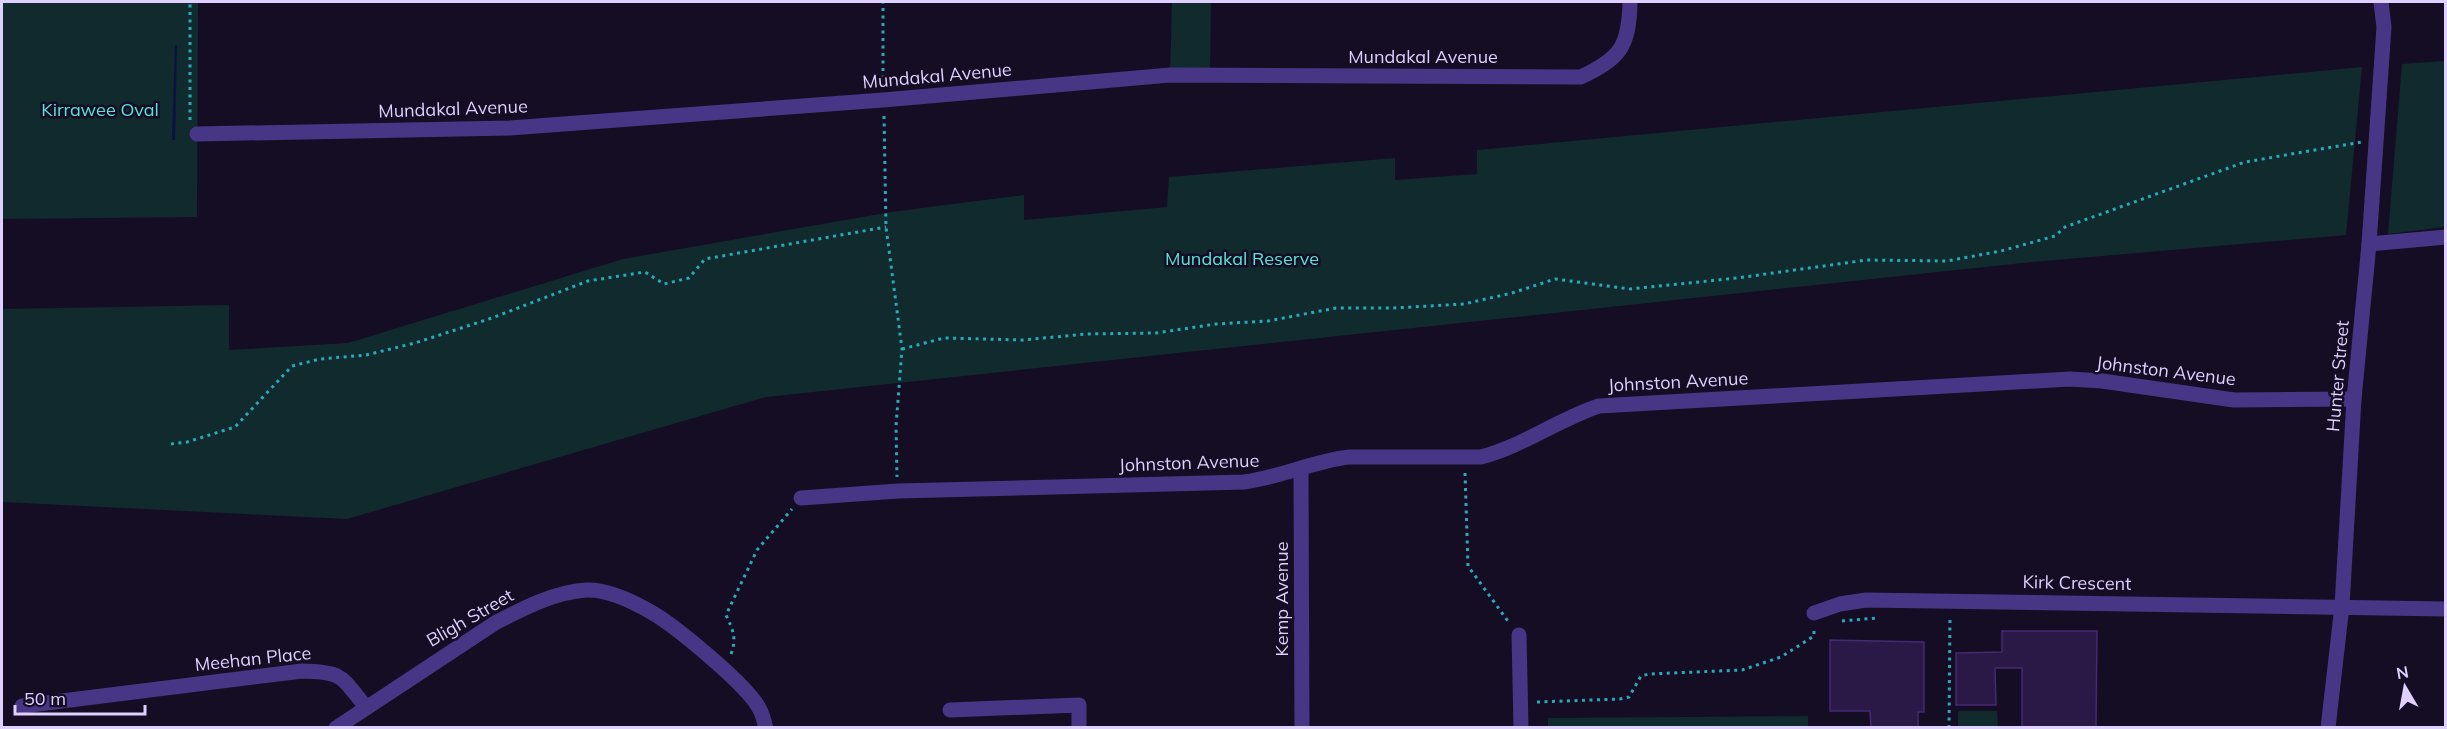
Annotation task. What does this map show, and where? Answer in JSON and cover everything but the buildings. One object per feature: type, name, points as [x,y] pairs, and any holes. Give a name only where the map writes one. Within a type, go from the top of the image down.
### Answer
[{"type":"street","name":"Mundakal Avenue","points":[[197,134],[510,128],[884,100],[1170,75],[1581,77],[1606,65],[1626,40],[1630,2]]},
{"type":"street","name":"Hunter Street","points":[[2328,728],[2342,606],[2355,399],[2369,244],[2384,27],[2381,2]]},
{"type":"street","points":[[2369,244],[2445,237]]},
{"type":"street","name":"Johnston Avenue","points":[[801,498],[898,491],[1244,482],[1270,479],[1330,459],[1349,456],[1464,458],[1497,453],[1577,413],[1599,406],[2070,379],[2102,381],[2234,400],[2355,399]]},
{"type":"street","name":"Kemp Avenue","points":[[1301,470],[1302,728]]},
{"type":"street","name":"Bligh Street","points":[[336,728],[495,623],[522,609],[557,596],[586,590],[607,593],[653,613],[704,652],[751,696],[760,709],[765,728]]},
{"type":"street","name":"Kirk Crescent","points":[[1814,613],[1840,604],[1866,600],[2445,609]]},
{"type":"street","points":[[1519,635],[1521,728]]},
{"type":"street","name":"Meehan Place","points":[[22,706],[302,671],[326,671],[338,675],[366,707]]},
{"type":"street","points":[[950,710],[1079,705],[1079,728]]},
{"type":"path","points":[[190,2],[190,121],[197,134]]},
{"type":"path","points":[[884,2],[886,227],[902,349],[896,426],[898,491]]},
{"type":"path","points":[[902,349],[944,338],[1023,340],[1086,334],[1156,333],[1216,324],[1268,321],[1336,308],[1394,308],[1464,304],[1512,293],[1555,279],[1630,289],[1737,278],[1867,260],[1947,261],[2001,251],[2055,236],[2065,227],[2245,162],[2340,144],[2376,141]]},
{"type":"path","points":[[171,444],[187,442],[235,427],[292,366],[320,359],[366,355],[415,343],[492,318],[588,281],[645,272],[664,284],[689,278],[705,259],[886,227]]},
{"type":"path","points":[[1464,458],[1468,566],[1519,635]]},
{"type":"path","points":[[734,644],[735,633],[726,615],[757,550],[801,498]]},
{"type":"path","points":[[1520,702],[1620,699],[1629,697],[1641,676],[1649,674],[1742,670],[1781,657],[1814,636],[1814,613]]},
{"type":"path","points":[[1949,728],[1950,616]]},
{"type":"green space","name":"Kirrawee Oval","points":[[2,2],[198,2],[197,217],[2,219]]},
{"type":"green space","points":[[1172,2],[1211,2],[1210,75],[1170,75]]},
{"type":"green space","points":[[2445,61],[2445,227],[2388,234],[2402,64]]},
{"type":"green space","name":"Mundakal Reserve","points":[[2362,67],[2346,235],[2032,262],[766,397],[347,519],[2,502],[2,309],[229,305],[229,350],[348,343],[623,259],[891,212],[1024,195],[1024,220],[1167,207],[1169,177],[1395,158],[1395,180],[1477,174],[1477,150]]},
{"type":"green space","points":[[1958,711],[1997,711],[1998,727],[1958,727]]},
{"type":"green space","points":[[1808,716],[1808,728],[1548,727],[1548,718]]},
{"type":"shaded area","points":[[175,45],[177,45],[175,140],[172,140]]}]
